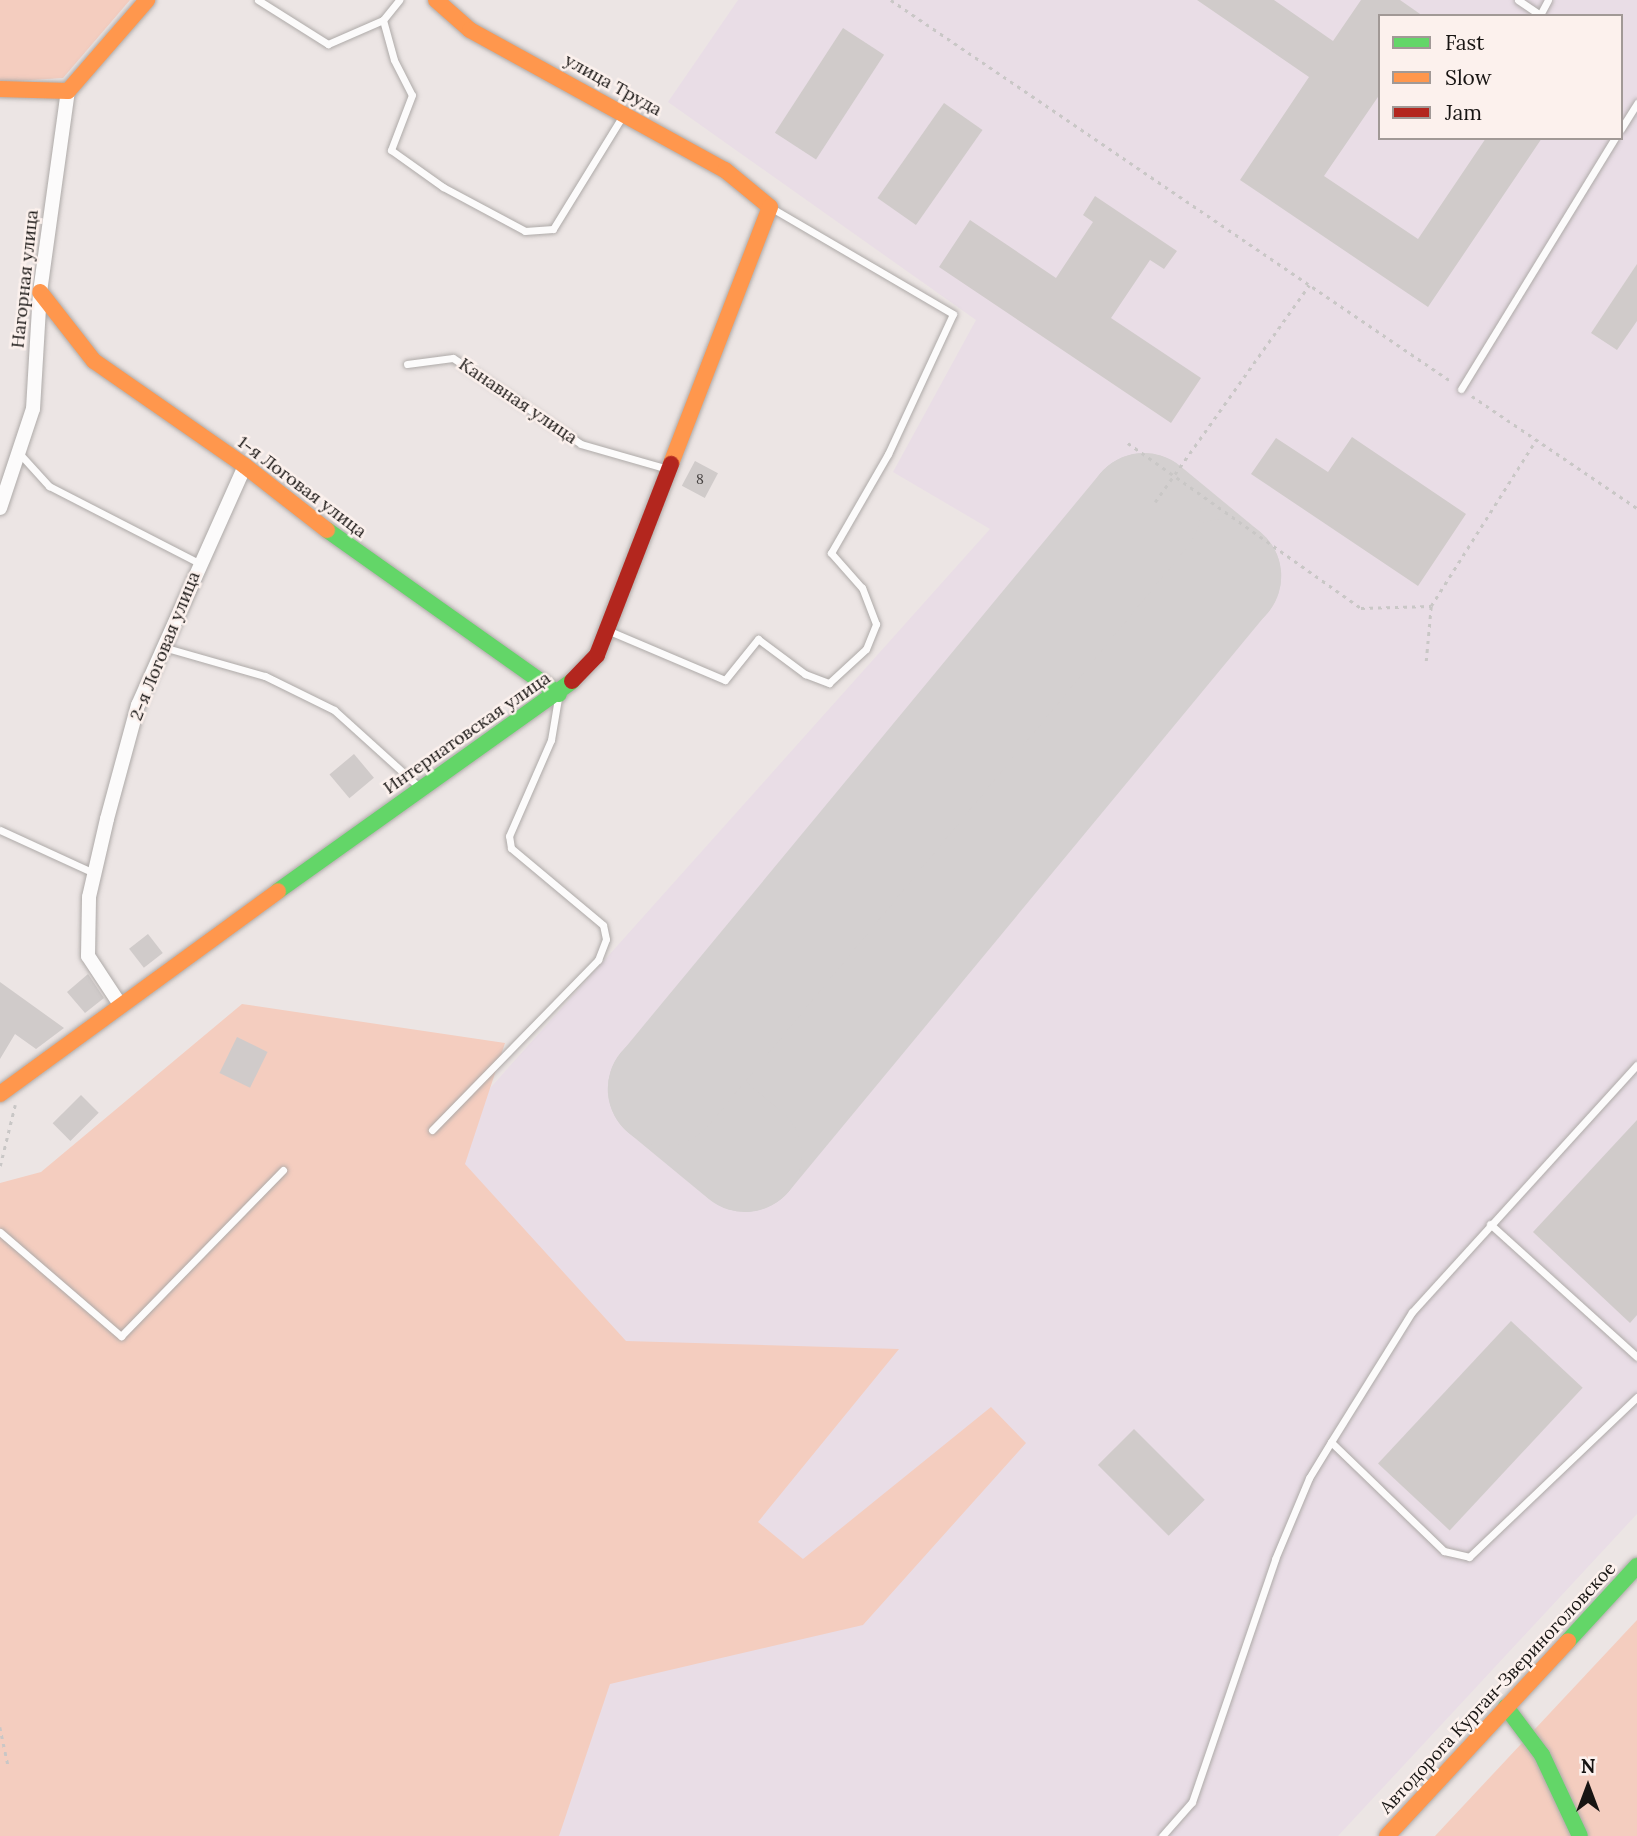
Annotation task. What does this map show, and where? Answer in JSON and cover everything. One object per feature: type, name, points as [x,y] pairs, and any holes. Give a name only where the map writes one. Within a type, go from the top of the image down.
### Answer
[{"type":"street","points":[[0,89],[68,91],[148,0]]},
{"type":"street","name":"улица Труда","points":[[436,0],[470,30],[725,170],[769,207]]},
{"type":"street","name":"Нагорная улица","points":[[0,508],[33,409],[40,292],[68,91]]},
{"type":"street","name":"Интернатовская улица","points":[[0,1094],[421,788],[559,694],[597,655],[769,207]]},
{"type":"street","name":"1-я Логовая улица","points":[[40,292],[94,361],[245,466],[377,569],[559,694]]},
{"type":"street","name":"2-я Логовая улица","points":[[121,1006],[88,956],[94,873],[138,705],[199,563],[245,466]]},
{"type":"street","name":"Автодорога Курган-Звериноголовское","points":[[1387,1836],[1637,1566]]},
{"type":"street","points":[[1506,1707],[1542,1755],[1580,1836]]},
{"type":"lane","points":[[258,0],[328,44],[383,20],[398,0]]},
{"type":"lane","points":[[1518,0],[1539,14]]},
{"type":"lane","points":[[383,20],[394,60],[412,95],[391,150],[443,187],[525,231],[553,229],[624,113]]},
{"type":"lane","points":[[1624,118],[1637,104]]},
{"type":"lane","points":[[1461,388],[1614,140]]},
{"type":"lane","points":[[606,630],[725,680],[758,639],[805,674],[829,683],[866,649],[876,624],[862,588],[831,553],[888,454],[953,314],[769,207]]},
{"type":"lane","name":"Канавная улица","points":[[407,364],[453,358],[581,444],[668,470]]},
{"type":"lane","points":[[19,453],[49,486],[199,563]]},
{"type":"lane","points":[[162,647],[265,676],[334,710],[421,788]]},
{"type":"lane","points":[[432,1130],[598,960],[606,939],[603,925],[511,848],[509,836],[551,740],[559,694]]},
{"type":"lane","points":[[0,830],[94,873]]},
{"type":"lane","points":[[1162,1836],[1192,1802],[1275,1559],[1309,1478],[1331,1442],[1412,1312],[1637,1065]]},
{"type":"lane","points":[[0,1233],[121,1336],[283,1170]]},
{"type":"lane","points":[[1490,1224],[1637,1357]]},
{"type":"lane","points":[[1331,1442],[1444,1551],[1469,1557],[1637,1397]]},
{"type":"path","points":[[891,0],[1637,508]]},
{"type":"path","points":[[1155,502],[1309,285]]},
{"type":"path","points":[[1426,661],[1430,606],[1536,440]]},
{"type":"path","points":[[1128,443],[1361,608],[1430,606]]},
{"type":"path","points":[[0,1166],[21,1079]]},
{"type":"path","points":[[0,1727],[8,1764]]},
{"type":"shaded area","points":[[0,0],[130,0],[63,78],[0,82]]},
{"type":"shaded area","points":[[738,0],[1637,0],[1637,1514],[1338,1836],[156,1836],[0,1636],[990,529],[893,472],[976,320],[668,102]]},
{"type":"shaded area","points":[[242,1004],[505,1043],[465,1164],[626,1341],[899,1349],[758,1522],[803,1559],[991,1407],[1026,1443],[863,1625],[610,1684],[559,1836],[0,1836],[0,1183],[41,1172]]},
{"type":"shaded area","points":[[1637,1620],[1637,1836],[1435,1836]]},
{"type":"building","points":[[1197,0],[1274,0],[1333,41],[1361,0],[1400,0],[1420,14],[1378,14],[1378,97],[1324,176],[1418,239],[1485,140],[1541,140],[1428,307],[1240,180],[1309,77]]},
{"type":"building","points":[[843,28],[884,55],[816,160],[775,133]]},
{"type":"building","points":[[944,103],[983,130],[916,225],[877,198]]},
{"type":"building","points":[[1095,196],[1177,251],[1164,269],[1150,260],[1111,318],[1201,378],[1171,423],[939,267],[970,220],[1056,278],[1093,222],[1083,215]]},
{"type":"building","points":[[1637,264],[1637,321],[1617,350],[1591,333]]},
{"type":"building","points":[[1352,437],[1466,514],[1418,586],[1251,474],[1276,438],[1328,472]]},
{"type":"building","points":[[695,461],[718,473],[705,498],[682,486]]},
{"type":"building","points":[[354,754],[374,778],[349,798],[329,775]]},
{"type":"building","points":[[148,934],[163,953],[144,968],[129,949]]},
{"type":"building","points":[[88,974],[104,998],[85,1013],[67,992]]},
{"type":"building","points":[[0,982],[64,1028],[36,1049],[15,1034],[0,1059]]},
{"type":"building","points":[[237,1037],[268,1052],[250,1088],[219,1073]]},
{"type":"building","points":[[81,1095],[99,1113],[70,1141],[53,1123]]},
{"type":"building","points":[[1637,1120],[1637,1315],[1630,1323],[1533,1232]]},
{"type":"building","points":[[1511,1321],[1583,1388],[1450,1530],[1378,1464]]},
{"type":"building","points":[[1134,1429],[1205,1500],[1169,1536],[1098,1465]]},
{"type":"runway","points":[[1144,510],[1224,576],[745,1155],[665,1089],[1144,510]]},
{"type":"traffic: fast","points":[[327,530],[559,694]]},
{"type":"traffic: fast","points":[[278,891],[572,681]]},
{"type":"traffic: fast","points":[[1568,1641],[1637,1566]]},
{"type":"traffic: fast","points":[[1506,1707],[1542,1755],[1580,1836]]},
{"type":"traffic: slow","points":[[0,89],[68,91],[147,0]]},
{"type":"traffic: slow","points":[[436,0],[470,30],[725,170],[770,207],[671,464]]},
{"type":"traffic: slow","points":[[40,292],[94,361],[245,466],[327,530]]},
{"type":"traffic: slow","points":[[0,1094],[278,891]]},
{"type":"traffic: slow","points":[[1387,1836],[1568,1641]]},
{"type":"traffic: jam","points":[[572,681],[597,655],[671,464]]}]
